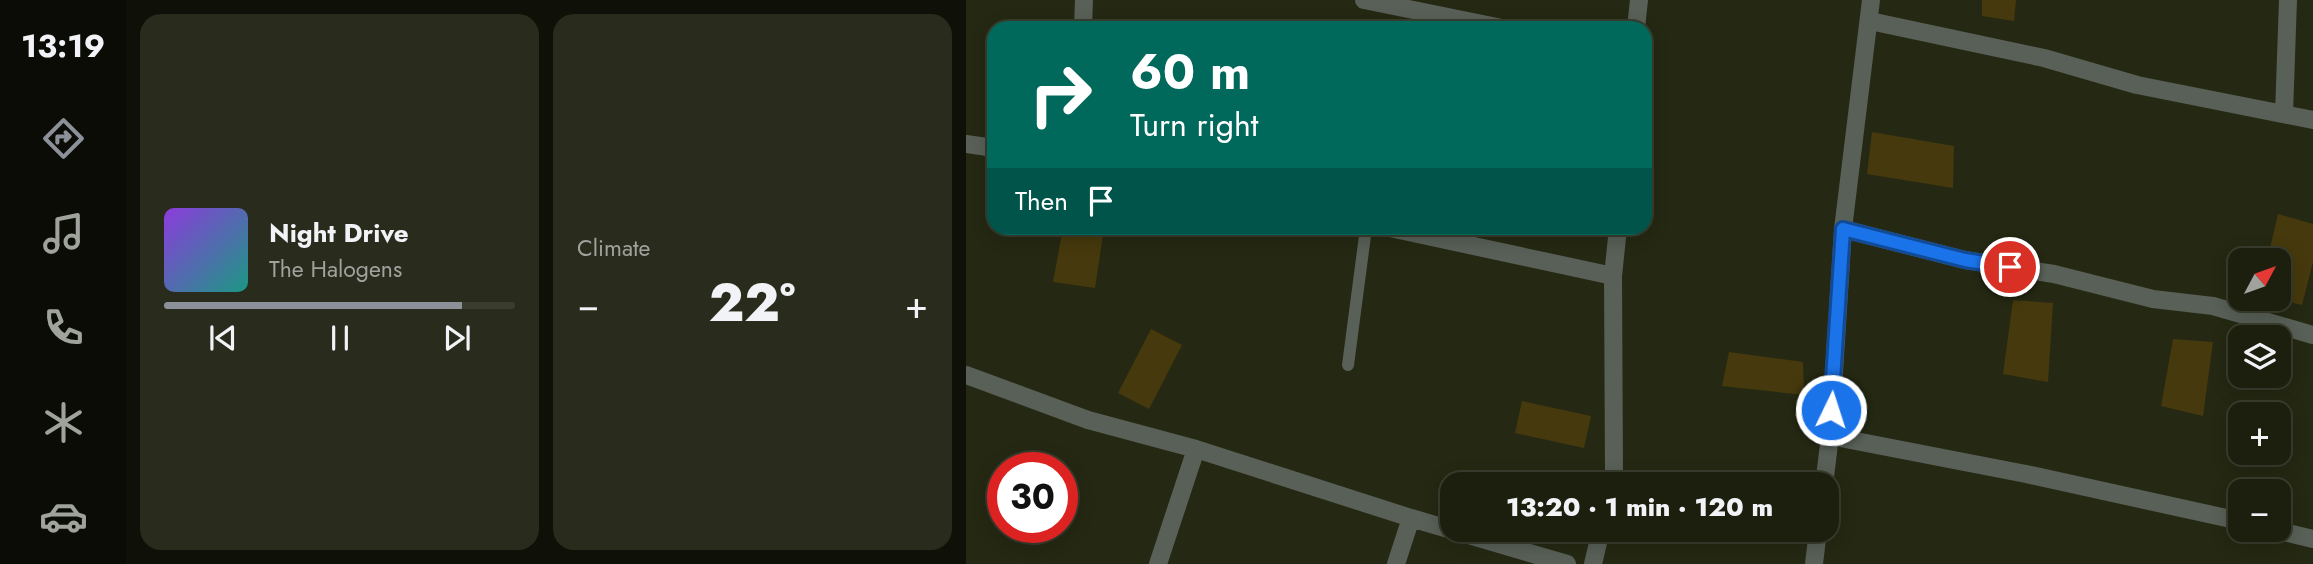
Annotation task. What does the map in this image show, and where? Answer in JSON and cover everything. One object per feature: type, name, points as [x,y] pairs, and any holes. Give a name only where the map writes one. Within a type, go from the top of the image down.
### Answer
[{"type":"street","points":[[1083,21],[1084,0]]},
{"type":"street","points":[[1637,21],[1639,0]]},
{"type":"street","points":[[1826,472],[1843,229],[1871,0]]},
{"type":"street","points":[[2284,114],[2288,0]]},
{"type":"street","points":[[1374,1],[1469,21]]},
{"type":"street","points":[[1870,21],[2044,58],[2137,85],[2313,120]]},
{"type":"street","points":[[966,144],[987,147]]},
{"type":"street","points":[[1843,229],[1965,260],[2054,274],[2154,299],[2213,306],[2313,335]]},
{"type":"street","points":[[1423,235],[1614,276]]},
{"type":"street","points":[[1614,472],[1614,276],[1617,235]]},
{"type":"street","points":[[966,375],[1088,420],[1196,449],[1567,564]]},
{"type":"street","points":[[1830,436],[2039,477],[2228,518]]},
{"type":"street","points":[[1158,564],[1196,449]]},
{"type":"street","points":[[1396,564],[1412,518]]},
{"type":"street","points":[[2291,534],[2313,540]]},
{"type":"street","points":[[1593,564],[1598,542]]},
{"type":"street","points":[[1814,564],[1817,542]]},
{"type":"lane","points":[[1348,365],[1365,235]]},
{"type":"building","points":[[1982,0],[2016,0],[2014,21],[1982,16]]},
{"type":"building","points":[[1872,132],[1954,146],[1953,188],[1867,174]]},
{"type":"building","points":[[2278,214],[2313,224],[2313,262],[2302,305],[2291,302],[2291,248],[2270,248]]},
{"type":"building","points":[[1062,235],[1103,235],[1095,288],[1053,282]]},
{"type":"building","points":[[2013,300],[2053,303],[2048,382],[2003,374]]},
{"type":"building","points":[[1151,329],[1182,345],[1149,409],[1118,393]]},
{"type":"building","points":[[2173,339],[2213,342],[2203,416],[2161,406]]},
{"type":"building","points":[[1729,352],[1803,362],[1804,395],[1722,386]]},
{"type":"building","points":[[1522,401],[1591,416],[1584,448],[1515,433]]},
{"type":"route","points":[[1831,410],[1843,229],[1965,260],[2010,267]]}]
